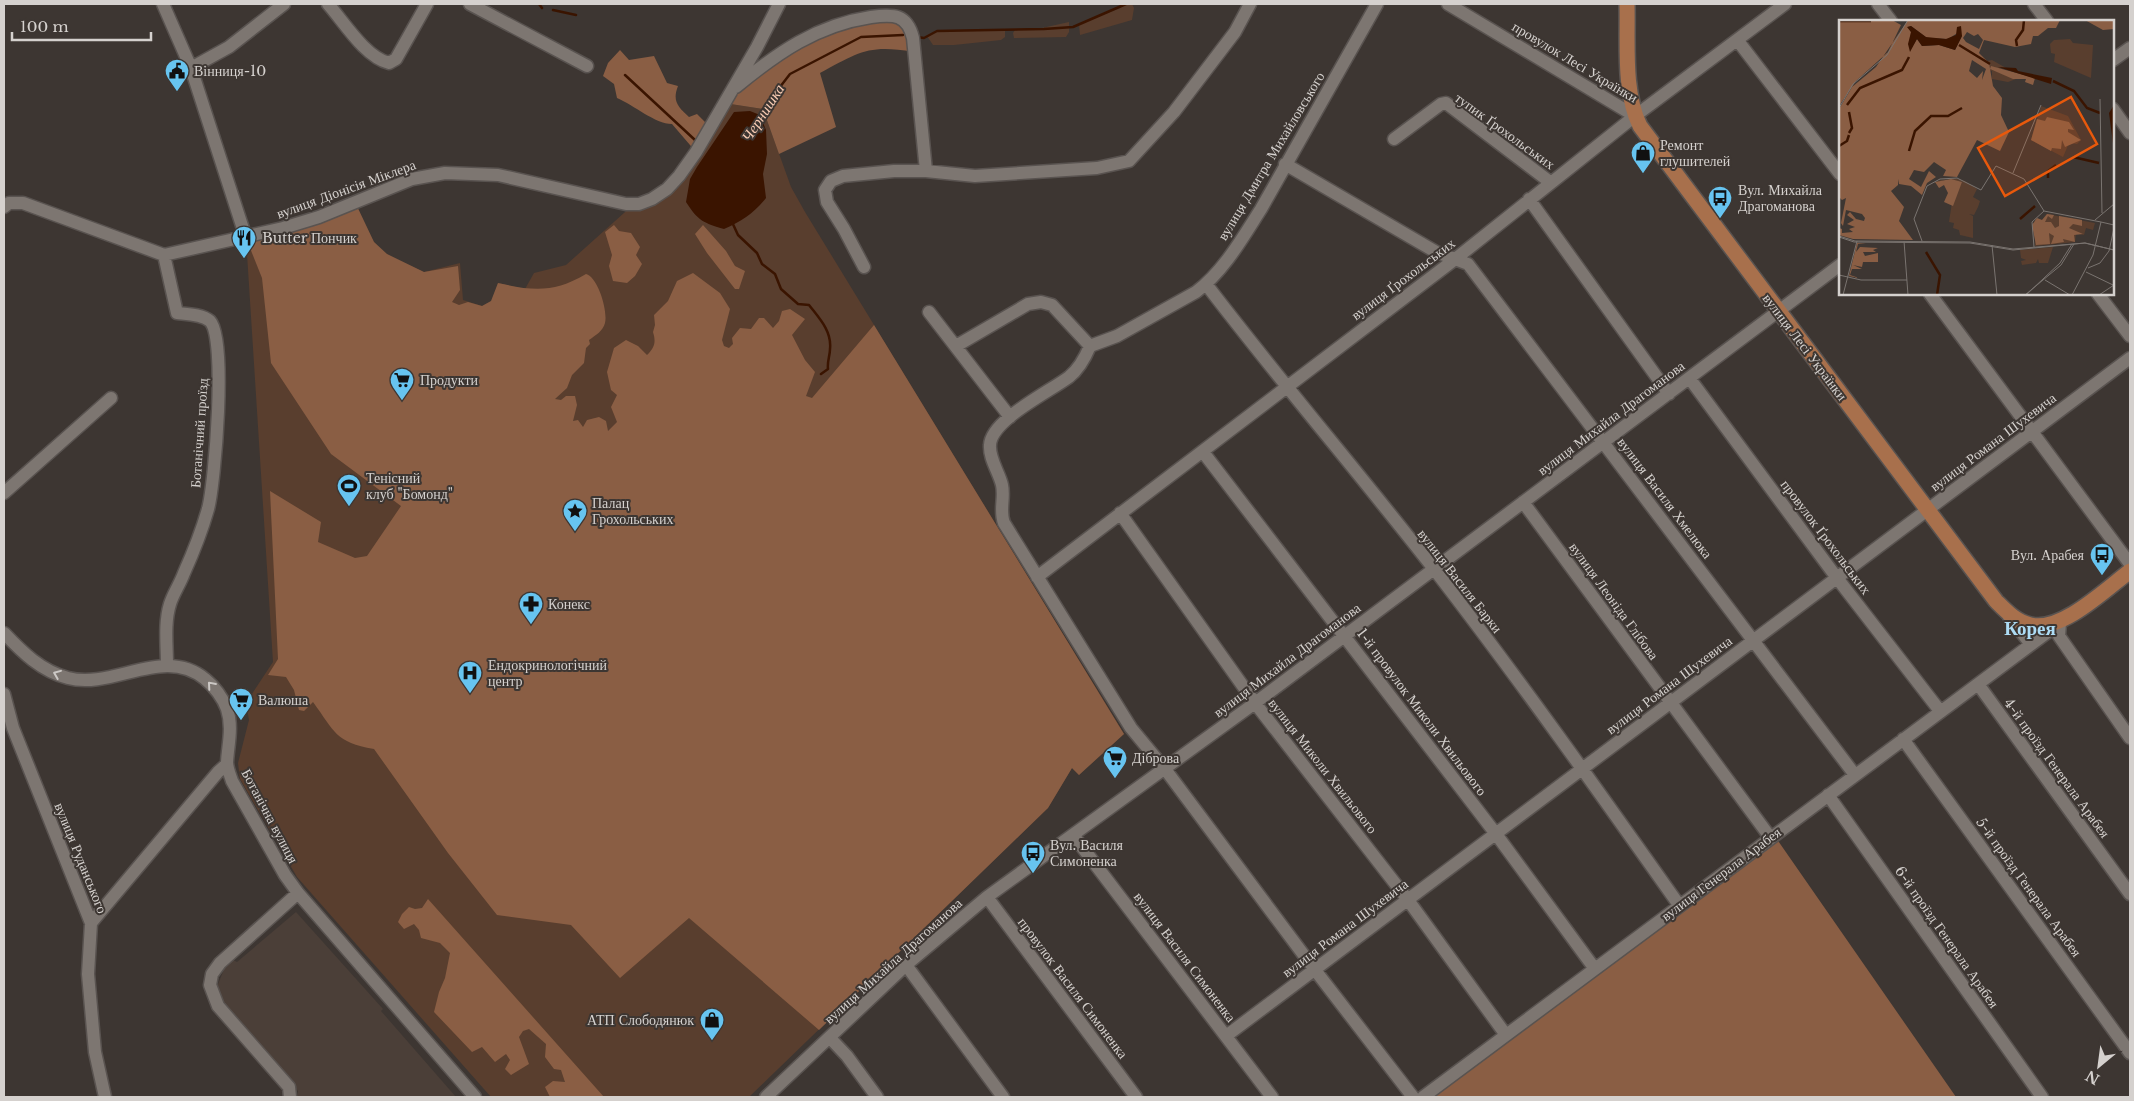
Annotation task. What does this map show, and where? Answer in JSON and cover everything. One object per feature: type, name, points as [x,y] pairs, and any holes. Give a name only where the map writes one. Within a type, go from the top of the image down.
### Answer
[{"type":"main road","name":"вулиця Лесі Українки","points":[[1627,4],[1629,86],[1635,116],[1655,148],[1996,601],[2011,616],[2030,625],[2048,624],[2064,620]]},
{"type":"main road","points":[[2064,620],[2129,572]]},
{"type":"street","points":[[164,4],[191,68],[246,238]]},
{"type":"street","points":[[191,68],[229,47],[284,4]]},
{"type":"street","points":[[328,4],[368,51],[388,63],[396,59],[427,4]]},
{"type":"street","points":[[470,4],[587,66]]},
{"type":"street","name":"вулиця Діонісія Міклера","points":[[164,255],[246,238],[319,217],[412,179],[445,173],[498,175],[626,204],[639,204],[664,192],[679,176],[696,152],[779,4]]},
{"type":"street","points":[[864,267],[827,202],[825,190],[831,181],[843,176],[894,171],[926,171],[975,176],[1096,168],[1129,161],[1174,112],[1235,32],[1250,4]]},
{"type":"street","name":"вулиця Дмитра Михайловського","points":[[1090,346],[1117,336],[1196,292],[1206,284],[1242,239],[1378,4]]},
{"type":"street","name":"провулок Лесі Українки","points":[[1448,4],[1635,116]]},
{"type":"street","name":"вулиця Ґрохольських","points":[[1037,577],[1454,260],[1635,116],[1738,41],[1785,4]]},
{"type":"street","points":[[1878,4],[1890,20]]},
{"type":"street","points":[[2034,4],[2047,20]]},
{"type":"street","points":[[729,93],[771,59],[829,27],[849,21],[881,16],[899,18],[908,25],[913,38],[926,171]]},
{"type":"street","points":[[1738,41],[1839,173]]},
{"type":"street","points":[[2114,59],[2130,48]]},
{"type":"street","name":"тупик Ґрохольських","points":[[1394,139],[1441,104],[1446,103],[1550,182]]},
{"type":"street","points":[[2114,110],[2128,126]]},
{"type":"street","name":"вулиця Василя Хмелюка","points":[[1285,164],[1436,252],[1468,264],[1855,775]]},
{"type":"street","points":[[1529,199],[1669,394]]},
{"type":"street","points":[[4,207],[9,203],[23,203],[164,255]]},
{"type":"street","name":"Ботанічний проїзд","points":[[164,255],[177,313],[205,317],[212,323],[215,333],[219,380],[215,457],[208,508],[185,572],[170,604],[167,617],[167,665]]},
{"type":"street","name":"вулиця Михайла Драгоманова","points":[[766,1097],[906,965],[987,897],[1255,703],[1780,312],[1839,266]]},
{"type":"street","name":"вулиця Василя Барки","points":[[1206,284],[1285,387],[1434,569],[1583,769],[1679,905]]},
{"type":"street","points":[[1931,295],[2032,431],[2129,572]]},
{"type":"street","points":[[2099,295],[2130,336]]},
{"type":"street","points":[[956,346],[1028,304],[1041,302],[1052,305],[1090,346],[1080,366],[1069,377],[1010,417],[1000,425],[993,435],[990,452],[1003,488],[1001,517],[1131,728],[1165,769],[1315,970],[1413,1097]]},
{"type":"street","points":[[929,312],[1010,417]]},
{"type":"street","name":"вулиця Романа Шухевича","points":[[1226,1036],[1583,769],[1753,639],[1929,511],[2130,358]]},
{"type":"street","name":"провулок Ґрохольських","points":[[1690,378],[1837,578],[1940,711]]},
{"type":"street","points":[[4,493],[111,398]]},
{"type":"street","name":"1-й провулок Миколи Хвильового","points":[[1203,452],[1496,834],[1595,969]]},
{"type":"street","name":"вулиця Леоніда Глібова","points":[[1523,502],[1770,837]]},
{"type":"street","name":"вулиця Миколи Хвильового","points":[[1120,513],[1255,703],[1408,900],[1506,1035]]},
{"type":"street","points":[[1996,601],[2030,643]]},
{"type":"street","points":[[2064,620],[2058,636],[2130,738]]},
{"type":"street","name":"вулиця Генерала Арабея","points":[[1423,1097],[1978,684],[2030,643],[2064,620]]},
{"type":"street","name":"Ботанічна вулиця","points":[[4,633],[29,658],[44,668],[69,679],[84,681],[102,679],[167,665],[189,669],[200,674],[210,683],[227,710],[230,726],[230,748],[227,764],[232,781],[285,875],[298,894],[475,1097]]},
{"type":"street","name":"4-й проїзд Генерала Арабея","points":[[1978,684],[2130,894]]},
{"type":"street","name":"вулиця Руданського","points":[[4,694],[13,728],[91,923],[88,974],[95,1052],[104,1097]]},
{"type":"street","name":"5-й проїзд Генерала Арабея","points":[[1903,739],[2130,1053]]},
{"type":"street","points":[[91,923],[218,772],[227,764]]},
{"type":"street","name":"6-й проїзд Генерала Арабея","points":[[1828,795],[2042,1097]]},
{"type":"street","name":"вулиця Василя Симоненка","points":[[1073,835],[1272,1097]]},
{"type":"street","points":[[290,1097],[289,1087],[218,1006],[210,985],[212,974],[220,963],[298,894]]},
{"type":"street","name":"провулок Василя Симоненка","points":[[987,897],[1136,1097]]},
{"type":"street","points":[[906,965],[1003,1097]]},
{"type":"street","points":[[830,1038],[847,1056],[877,1097]]},
{"type":"shaded area","points":[[1123,4],[1132,4],[1134,8],[1132,20],[1080,35],[1079,24],[1120,8]]},
{"type":"shaded area","points":[[899,18],[913,52],[885,49],[864,52],[854,55],[820,73],[836,127],[779,154],[763,109],[724,103],[729,93],[829,27]]},
{"type":"shaded area","points":[[1069,22],[1069,32],[1066,37],[1014,38],[1013,33],[1015,30],[1033,30]]},
{"type":"shaded area","points":[[1005,30],[1005,37],[1001,40],[954,45],[933,45],[927,36],[937,31]]},
{"type":"shaded area","points":[[620,50],[629,60],[654,56],[667,83],[678,86],[676,100],[679,107],[689,117],[697,114],[710,127],[696,152],[672,124],[652,118],[617,98],[614,84],[603,76],[608,63]]},
{"type":"shaded area","points":[[724,103],[763,109],[791,187],[805,212],[1124,734],[1079,775],[1072,768],[1048,808],[749,1097],[491,1097],[297,877],[240,779],[238,763],[249,720],[246,703],[273,662],[246,238],[355,202],[371,237],[384,252],[424,272],[460,263],[463,300],[482,306],[492,301],[498,283],[525,289],[534,273],[566,265],[634,204],[660,195]]},
{"type":"shaded area","points":[[750,111],[760,115],[766,130],[767,154],[763,174],[766,198],[747,216],[724,229],[702,220],[690,208],[686,202],[690,179],[734,112]]},
{"type":"shaded area","points":[[355,202],[374,242],[387,254],[424,272],[458,266],[460,290],[452,302],[459,305],[468,302],[482,306],[491,301],[498,283],[522,288],[543,289],[564,285],[586,274],[590,276],[601,295],[606,318],[605,323],[601,331],[589,340],[590,344],[586,348],[584,363],[572,375],[567,388],[555,399],[561,400],[566,396],[575,396],[577,405],[573,421],[578,420],[583,427],[587,420],[599,417],[606,421],[608,431],[617,422],[611,407],[617,395],[611,390],[607,372],[614,348],[626,340],[638,346],[647,355],[654,344],[654,315],[668,301],[677,281],[693,273],[720,293],[730,309],[722,340],[724,346],[729,348],[733,344],[732,338],[740,328],[751,329],[759,318],[764,318],[773,328],[779,321],[782,311],[790,309],[805,319],[792,335],[805,360],[815,372],[806,396],[812,398],[874,325],[1124,734],[1079,775],[1072,768],[1048,808],[819,1030],[689,918],[620,978],[571,925],[497,915],[448,853],[374,749],[343,739],[332,728],[313,702],[304,711],[299,710],[294,690],[286,677],[268,675],[278,659],[270,491],[321,522],[318,542],[355,558],[367,556],[401,506],[331,454],[271,363],[262,278],[246,238]]},
{"type":"shaded area","points":[[614,225],[619,231],[631,233],[640,247],[636,255],[642,264],[635,276],[627,283],[613,281],[609,266],[612,255],[605,232]]},
{"type":"shaded area","points":[[703,225],[726,251],[735,266],[745,271],[739,289],[735,289],[695,234]]},
{"type":"shaded area","points":[[1774,835],[1956,1097],[1436,1097],[1435,1088]]},
{"type":"shaded area","points":[[428,899],[604,1097],[550,1097],[545,1087],[553,1081],[565,1082],[561,1070],[554,1069],[545,1057],[546,1044],[529,1029],[523,1031],[519,1037],[529,1064],[511,1075],[505,1069],[510,1060],[506,1054],[495,1062],[482,1047],[472,1052],[434,1012],[445,978],[450,953],[440,943],[421,938],[419,930],[414,924],[404,929],[398,922],[402,914],[409,907],[415,909],[422,908]]},
{"type":"shaded area","points":[[296,912],[383,1009],[381,1011],[456,1097],[297,1097],[298,1091],[224,1004],[216,989],[225,967],[231,959],[237,962]]},
{"type":"waterway","name":"Чернишка","points":[[539,4],[542,8]]},
{"type":"waterway","name":"Чернишка","points":[[917,37],[924,38],[937,31],[1073,27],[1126,4]]},
{"type":"waterway","points":[[553,10],[576,15]]},
{"type":"waterway","name":"Чернишка","points":[[759,117],[790,74],[861,37],[903,35]]},
{"type":"waterway","name":"Чернишка","points":[[625,75],[695,140]]},
{"type":"waterway","points":[[732,222],[738,235],[757,253],[762,264],[775,274],[781,289],[798,304],[809,305],[824,325],[829,336],[830,352],[828,369],[821,374]]},
{"type":"place","name":"Вінниця-10","points":[[177,92]]},
{"type":"place","name":"Ремонт глушителей","points":[[1643,174]]},
{"type":"place","name":"Вул. Михайла Драгоманова","points":[[1720,219]]},
{"type":"place","name":"Butter Пончик","points":[[244,259]]},
{"type":"place","name":"Продукти","points":[[402,401]]},
{"type":"place","name":"Тенісний клуб \"Бомонд\"","points":[[349,507]]},
{"type":"place","name":"Палац Грохольських","points":[[575,532]]},
{"type":"place","name":"Вул. Арабея","points":[[2102,576]]},
{"type":"place","name":"Конекс","points":[[531,625]]},
{"type":"place","name":"Ендокринологічний центр","points":[[470,694]]},
{"type":"place","name":"Валюша","points":[[241,721]]},
{"type":"place","name":"Діброва","points":[[1115,779]]},
{"type":"place","name":"Вул. Василя Симоненка","points":[[1033,874]]},
{"type":"place","name":"АТП Слободянюк","points":[[712,1041]]},
{"type":"district","name":"Корея","points":[[2030,628]]}]
